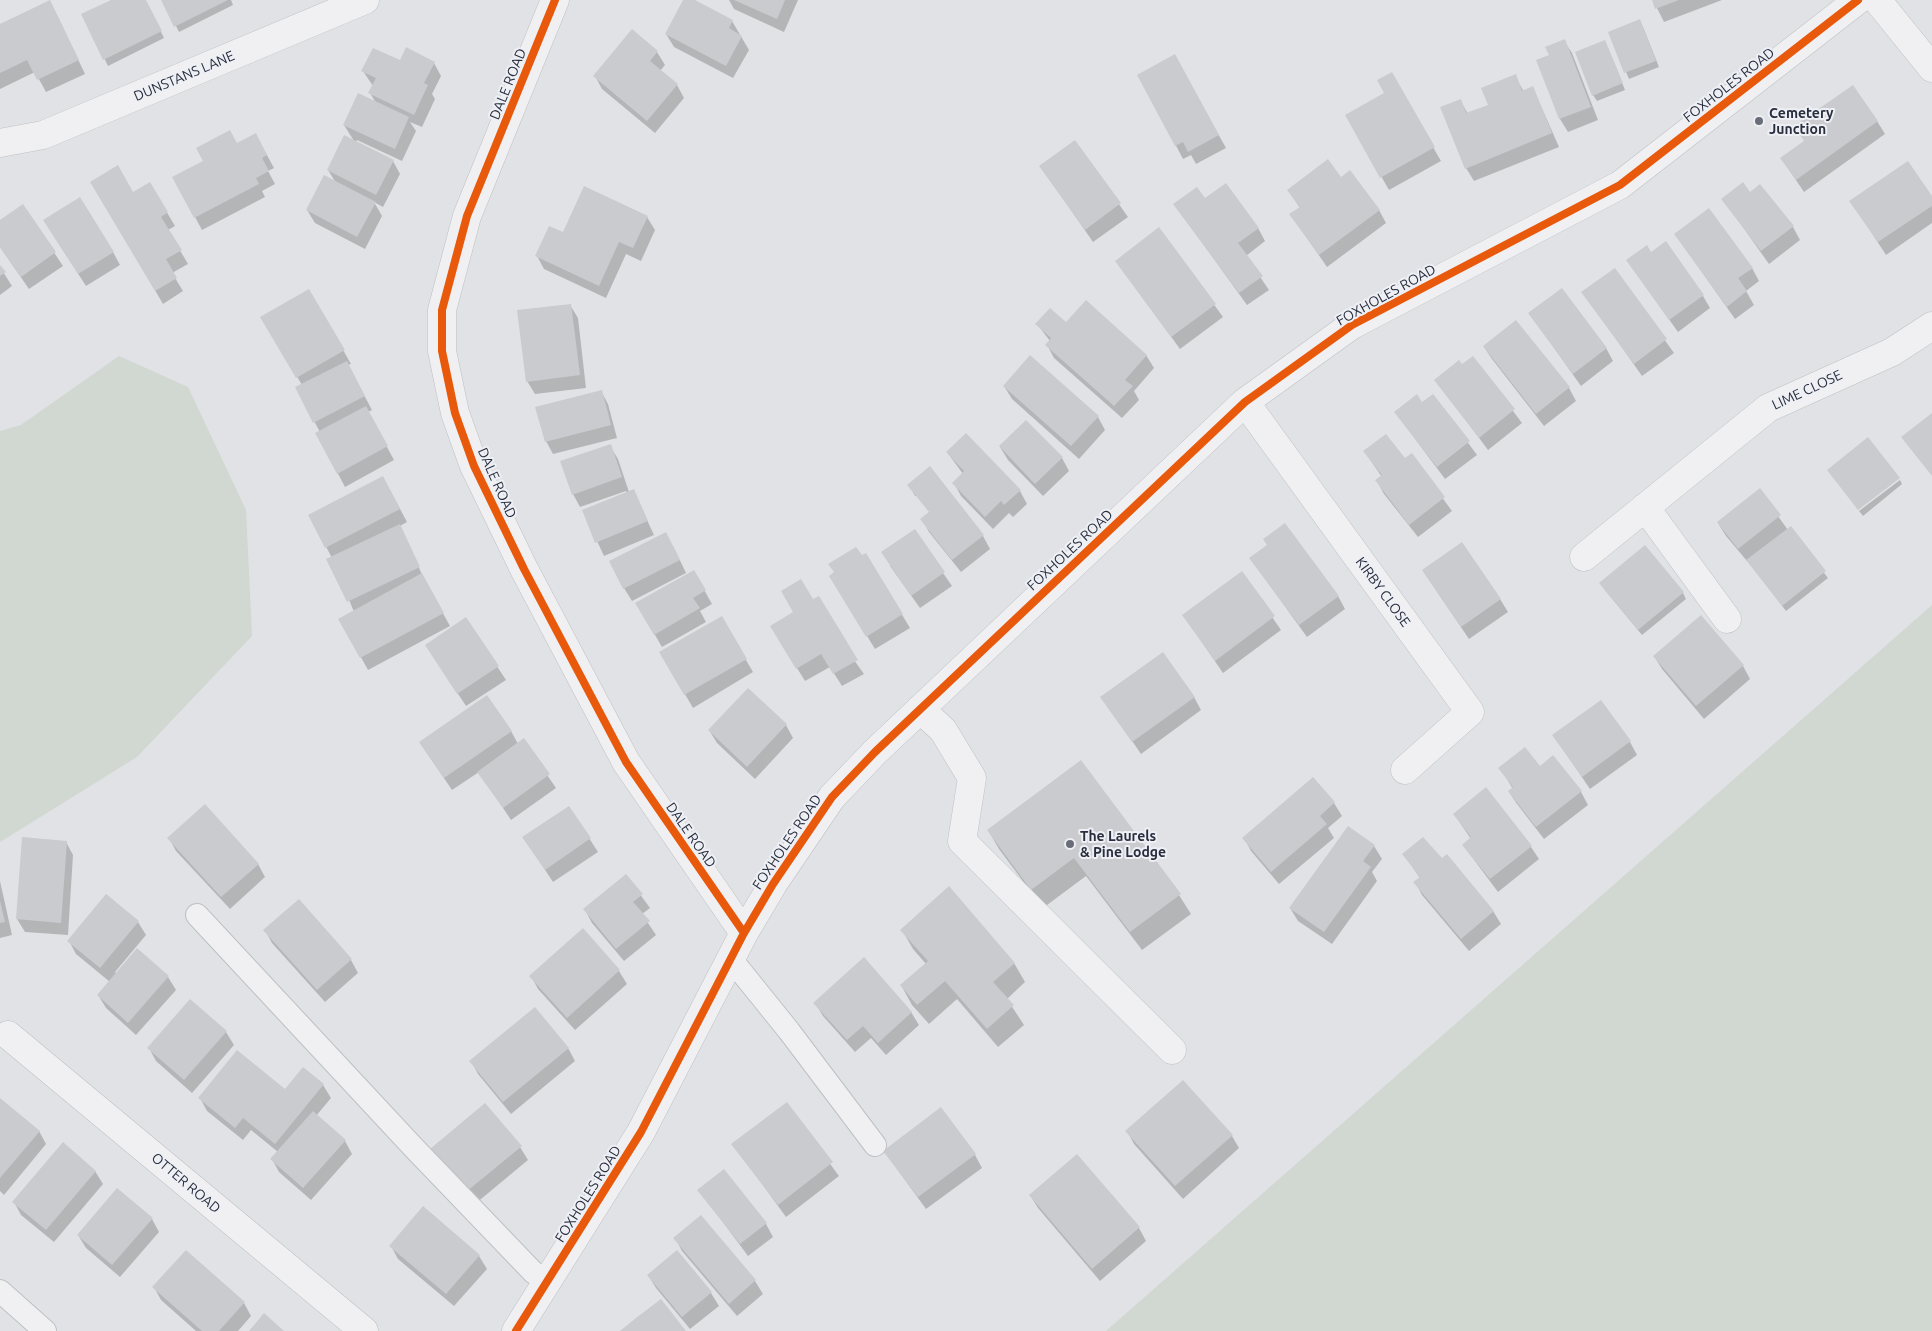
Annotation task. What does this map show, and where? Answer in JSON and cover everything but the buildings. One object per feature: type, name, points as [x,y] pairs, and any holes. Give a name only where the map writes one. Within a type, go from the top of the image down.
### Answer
[{"type":"street","name":"DUNSTANS LANE","points":[[0,143],[42,135],[365,0]]},
{"type":"street","name":"DALE ROAD","points":[[555,0],[467,216],[442,310],[442,351],[455,413],[474,466],[524,569],[626,762],[744,933]]},
{"type":"street","name":"FOXHOLES ROAD","points":[[516,1331],[641,1132],[744,933],[773,884],[832,797],[920,709],[1245,402],[1352,325],[1620,186],[1858,0]]},
{"type":"street","points":[[1878,0],[1932,68]]},
{"type":"street","name":"LIME CLOSE","points":[[1584,556],[1768,408],[1892,352],[1932,326]]},
{"type":"street","name":"KIRBY CLOSE","points":[[1245,402],[1470,712],[1405,770]]},
{"type":"street","points":[[1645,507],[1727,619]]},
{"type":"street","points":[[920,709],[943,730],[972,778],[962,841],[1172,1050]]},
{"type":"street","name":"OTTER ROAD","points":[[8,1035],[364,1331]]},
{"type":"lane","points":[[197,914],[414,1148],[533,1272],[548,1282]]},
{"type":"lane","points":[[731,959],[789,1031],[875,1145]]},
{"type":"lane","points":[[0,1291],[45,1331]]},
{"type":"shaded area","points":[[119,356],[188,387],[246,510],[252,636],[137,757],[0,842],[0,431],[21,425]]},
{"type":"shaded area","points":[[1932,605],[1932,1331],[1106,1331]]},
{"type":"cycle path","points":[[555,0],[467,216],[442,310],[442,351],[455,413],[474,466],[524,569],[626,762],[744,933]]},
{"type":"cycle path","points":[[516,1331],[641,1132],[744,933],[773,884],[832,797],[875,752],[1245,402],[1352,325],[1620,185],[1858,0]]},
{"type":"place","name":"Cemetery Junction","points":[[1759,121]]},
{"type":"place","name":"The Laurels & Pine Lodge","points":[[1070,844]]}]
